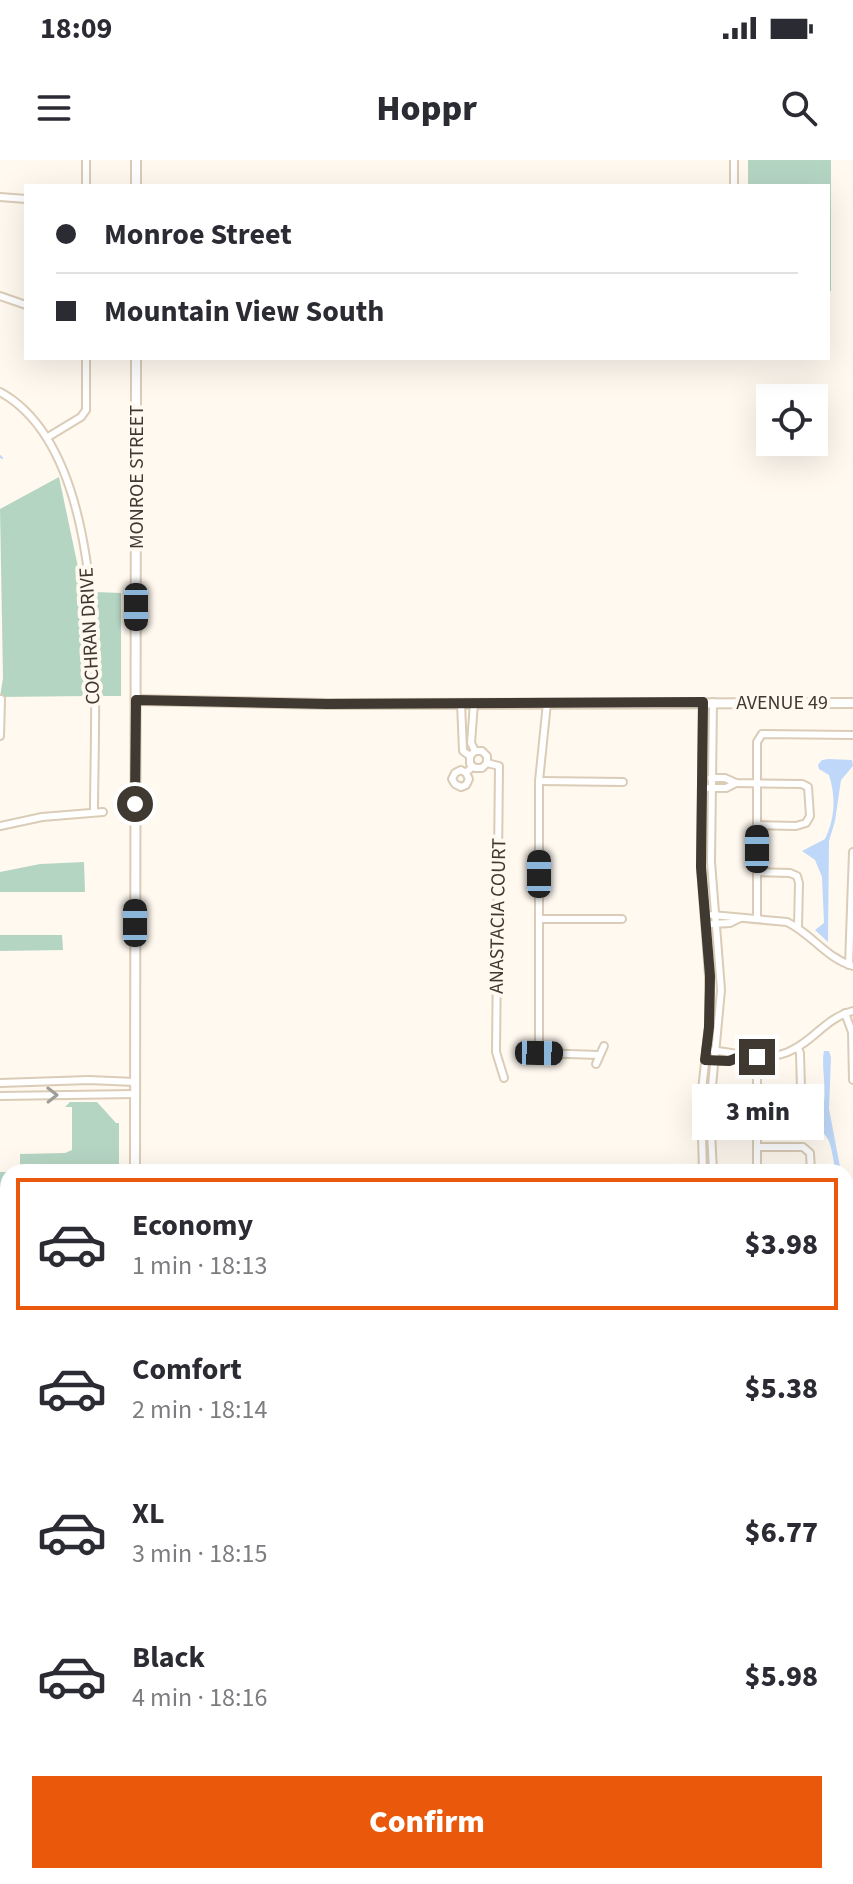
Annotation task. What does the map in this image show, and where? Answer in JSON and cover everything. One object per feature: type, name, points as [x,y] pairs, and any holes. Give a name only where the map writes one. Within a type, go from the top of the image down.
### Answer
[{"type":"main road","points":[[136,160],[136,184]]},
{"type":"main road","name":"MONROE STREET","points":[[135,1164],[136,360]]},
{"type":"main road","name":"AVENUE 49","points":[[136,700],[853,703]]},
{"type":"street","points":[[86,160],[86,184]]},
{"type":"street","points":[[734,160],[734,184]]},
{"type":"street","points":[[0,197],[24,199]]},
{"type":"street","points":[[0,296],[24,304]]},
{"type":"street","points":[[48,437],[81,417],[86,410],[86,360]]},
{"type":"street","name":"COCHRAN DRIVE","points":[[0,392],[28,413],[48,437],[72,496],[90,591],[94,663],[94,812]]},
{"type":"street","points":[[0,736],[1,699]]},
{"type":"street","points":[[703,1164],[700,1116],[710,990],[701,867],[708,702]]},
{"type":"street","points":[[708,702],[713,778],[711,862],[721,990],[711,1120],[713,1164]]},
{"type":"street","points":[[461,703],[463,751],[472,754]]},
{"type":"street","points":[[466,773],[472,767],[474,703]]},
{"type":"street","points":[[547,703],[539,781],[539,1053],[599,1055]]},
{"type":"street","points":[[757,918],[757,742],[762,734],[853,735]]},
{"type":"street","name":"ANASTACIA COURT","points":[[472,754],[485,753],[487,763],[499,766],[496,1052],[504,1078]]},
{"type":"street","points":[[472,767],[482,768],[487,763]]},
{"type":"street","points":[[704,778],[725,778],[736,783],[802,784],[808,787],[810,816],[806,823],[796,826],[757,825]]},
{"type":"street","points":[[539,781],[623,782]]},
{"type":"street","points":[[703,788],[726,788],[736,783]]},
{"type":"street","points":[[0,826],[42,817],[103,812]]},
{"type":"street","points":[[706,915],[778,920],[798,927],[827,954],[851,966],[853,852]]},
{"type":"street","points":[[757,872],[797,876],[798,927]]},
{"type":"street","points":[[707,924],[730,923],[740,918]]},
{"type":"street","points":[[539,919],[622,919]]},
{"type":"street","points":[[706,1050],[757,1057],[783,1054],[798,1048],[823,1025],[849,1012],[853,1080]]},
{"type":"street","points":[[596,1064],[604,1046]]},
{"type":"street","points":[[756,1099],[798,1097],[801,1089],[798,1048]]},
{"type":"street","points":[[705,1060],[729,1061],[742,1056]]},
{"type":"street","points":[[757,1057],[757,1164]]},
{"type":"street","points":[[0,1083],[135,1082]]},
{"type":"street","points":[[0,1096],[135,1094]]},
{"type":"street","points":[[757,1147],[803,1147],[810,1153],[811,1164]]},
{"type":"green space","points":[[748,160],[831,160],[831,291],[830,184],[748,184]]},
{"type":"green space","points":[[59,477],[82,586],[88,696],[0,697],[3,678],[0,509]]},
{"type":"green space","points":[[95,592],[121,593],[121,696],[100,696],[100,643]]},
{"type":"green space","points":[[84,862],[85,892],[0,892],[0,872],[40,864]]},
{"type":"green space","points":[[0,935],[62,935],[63,950],[0,951]]},
{"type":"green space","points":[[70,1102],[97,1102],[119,1123],[119,1164],[20,1164],[20,1154],[65,1153],[72,1150],[72,1107],[65,1107]]},
{"type":"water","points":[[822,760],[852,760],[853,766],[841,780],[829,841],[828,942],[815,930],[824,923],[822,877],[815,860],[802,851],[825,839],[831,823],[831,783],[829,775],[818,765]]},
{"type":"water","points":[[824,1051],[829,1051],[829,1109],[839,1164],[834,1164],[824,1134],[800,1124],[816,1119],[822,1111],[825,1095]]},
{"type":"route","points":[[135,804],[136,700],[327,704],[703,702],[701,867],[710,976],[705,1060],[757,1057]]}]
